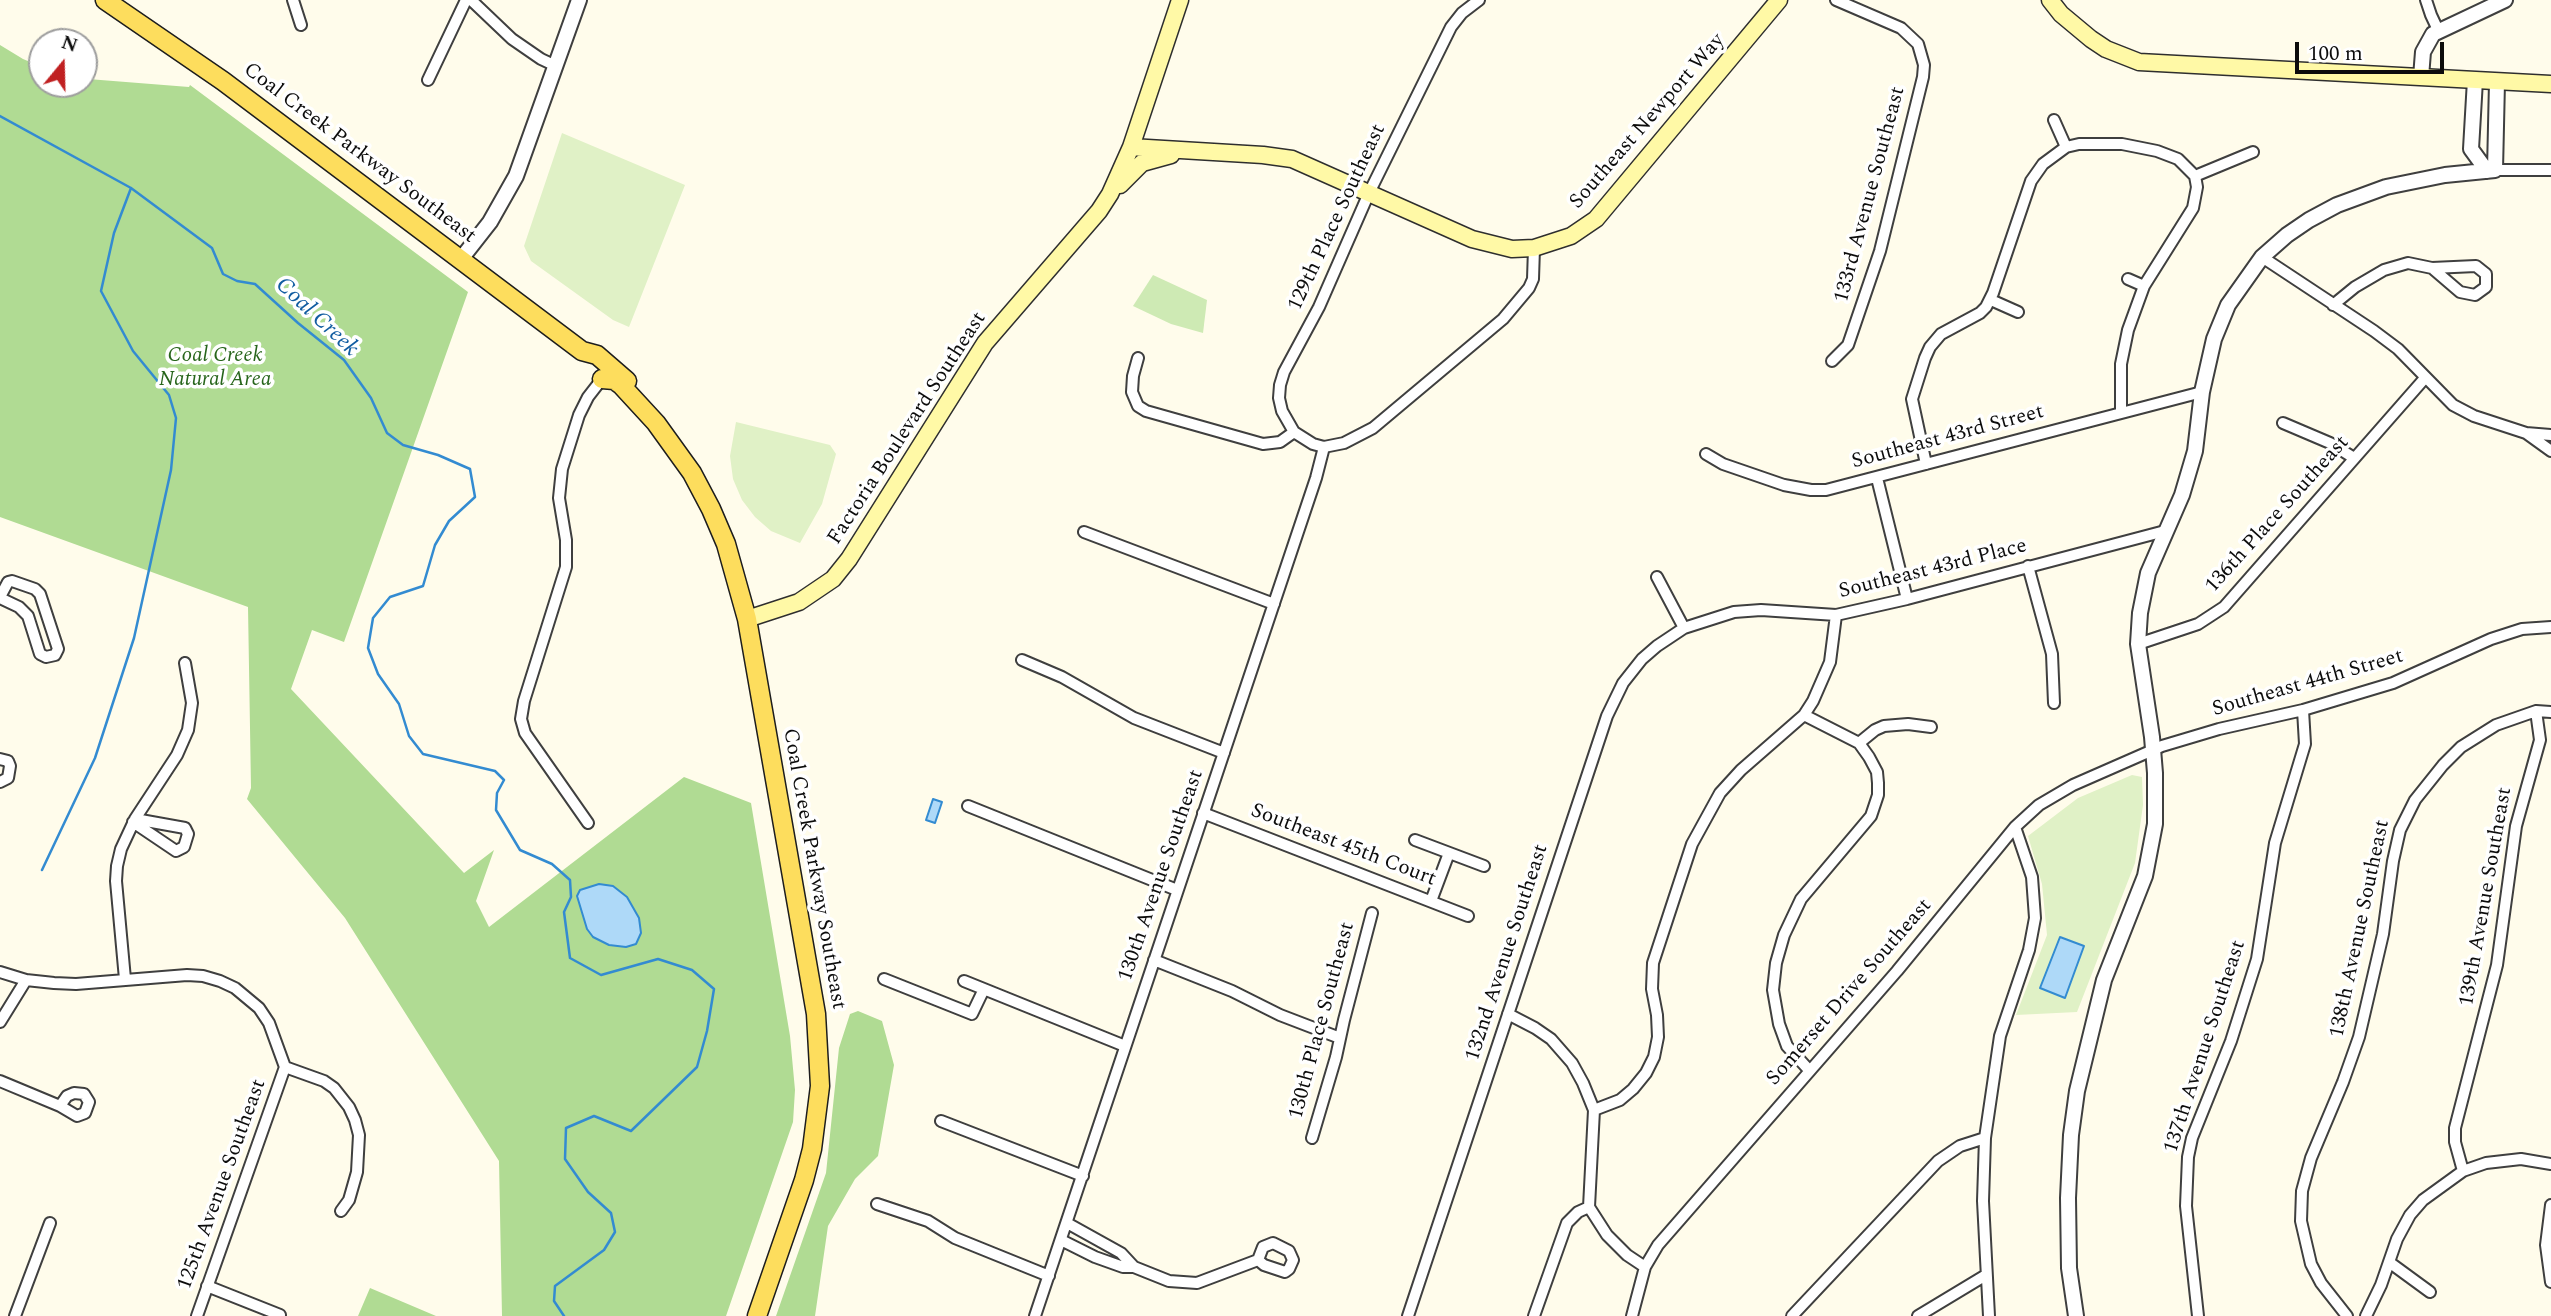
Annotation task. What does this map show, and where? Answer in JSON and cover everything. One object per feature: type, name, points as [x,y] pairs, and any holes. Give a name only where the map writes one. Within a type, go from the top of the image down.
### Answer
[{"type":"main road","name":"Coal Creek Parkway Southeast","points":[[105,0],[223,81],[582,351],[597,355],[630,384],[668,428],[669,440],[711,509],[726,544],[747,619],[814,1001],[819,1046],[820,1086],[812,1149],[757,1316]]},
{"type":"main road","name":"Factoria Boulevard Southeast","points":[[747,619],[779,611],[799,602],[833,579],[849,559],[985,343],[1099,211],[1110,194],[1131,147],[1180,0]]},
{"type":"main road","name":"Southeast Newport Way","points":[[1131,147],[1292,159],[1492,246],[1534,248],[1571,236],[1596,219],[1779,0]]},
{"type":"main road","points":[[2050,0],[2061,14],[2091,39],[2106,49],[2139,62],[2551,84]]},
{"type":"main road","points":[[1110,194],[1147,160],[1190,151]]},
{"type":"main road","name":"Coal Creek Parkway Southeast","points":[[582,351],[589,369],[602,379]]},
{"type":"main road","points":[[602,379],[614,380],[621,386],[669,440]]},
{"type":"street","points":[[293,0],[301,25]]},
{"type":"street","points":[[428,79],[468,0],[512,39],[556,66]]},
{"type":"street","points":[[461,259],[507,195],[525,153],[579,0]]},
{"type":"street","name":"129th Place Southeast","points":[[1294,432],[1282,411],[1280,385],[1293,353],[1332,280],[1369,193],[1451,27],[1462,13],[1479,0]]},
{"type":"street","name":"133rd Avenue Southeast","points":[[1832,361],[1848,345],[1872,276],[1923,77],[1922,54],[1909,34],[1887,20],[1836,0]]},
{"type":"street","points":[[2426,0],[2438,30]]},
{"type":"street","points":[[2421,77],[2426,43],[2438,30],[2505,0]]},
{"type":"street","points":[[2457,174],[2471,149],[2475,80]]},
{"type":"street","points":[[2491,170],[2497,82]]},
{"type":"street","points":[[2054,120],[2066,147]]},
{"type":"street","points":[[1926,464],[1912,399],[1925,358],[1941,334],[1980,313],[1991,300],[2031,181],[2043,164],[2066,147],[2079,144],[2122,144],[2157,151],[2178,159],[2194,176],[2197,187],[2193,208],[2144,286],[2123,351],[2122,412]]},
{"type":"street","points":[[2471,149],[2491,170]]},
{"type":"street","points":[[2194,176],[2253,152]]},
{"type":"street","points":[[2076,1316],[2069,1268],[2068,1234],[2071,1135],[2075,1102],[2088,1037],[2104,980],[2145,876],[2155,824],[2154,751],[2138,644],[2143,596],[2148,573],[2182,495],[2195,451],[2208,360],[2220,322],[2242,284],[2262,257],[2287,235],[2337,205],[2386,187],[2457,174],[2491,170],[2551,170]]},
{"type":"street","points":[[1138,358],[1132,392],[1138,406],[1146,411],[1263,444],[1280,443],[1294,432],[1324,447],[1345,443],[1373,428],[1503,319],[1529,288],[1533,279],[1534,248]]},
{"type":"street","points":[[2262,257],[2398,349],[2443,397],[2463,411],[2526,433],[2551,435]]},
{"type":"street","points":[[2333,305],[2355,287],[2397,265],[2408,263],[2432,268],[2476,266],[2486,274],[2486,287],[2475,295],[2460,292],[2432,268]]},
{"type":"street","points":[[2128,279],[2144,286]]},
{"type":"street","points":[[1991,300],[2018,312]]},
{"type":"street","name":"136th Place Southeast","points":[[2138,644],[2198,624],[2224,607],[2425,378]]},
{"type":"street","points":[[588,823],[526,733],[521,719],[524,701],[566,567],[566,540],[559,498],[562,470],[579,415],[588,397],[602,379]]},
{"type":"street","name":"Southeast 43rd Street","points":[[1706,454],[1723,464],[1798,489],[1826,490],[2202,392]]},
{"type":"street","points":[[2283,423],[2330,443],[2354,458]]},
{"type":"street","points":[[2526,433],[2551,451]]},
{"type":"street","name":"130th Avenue Southeast","points":[[1035,1316],[1316,478],[1324,447]]},
{"type":"street","points":[[1877,478],[1908,599]]},
{"type":"street","name":"Southeast 43rd Place","points":[[1684,628],[1734,612],[1761,610],[1836,615],[1908,599],[2165,531]]},
{"type":"street","points":[[1084,532],[1274,604]]},
{"type":"street","points":[[2028,566],[2052,654],[2054,703]]},
{"type":"street","points":[[1657,577],[1684,628]]},
{"type":"street","points":[[12,581],[35,589],[40,594],[58,649],[55,654],[47,657],[40,654],[29,616],[0,597],[8,582],[12,581]]},
{"type":"street","points":[[1594,1110],[1620,1100],[1633,1089],[1654,1057],[1658,1037],[1652,989],[1653,963],[1692,844],[1720,793],[1741,770],[1804,715],[1822,684],[1830,662],[1836,615]]},
{"type":"street","name":"Southeast 44th Street","points":[[2154,751],[2219,729],[2303,710],[2393,683],[2491,639],[2522,629],[2551,627]]},
{"type":"street","name":"132nd Avenue Southeast","points":[[1408,1316],[1606,716],[1623,683],[1642,659],[1684,628]]},
{"type":"street","points":[[1022,660],[1062,677],[1134,718],[1224,753]]},
{"type":"street","points":[[125,979],[116,881],[121,849],[134,821],[177,755],[188,730],[192,703],[185,663]]},
{"type":"street","name":"137th Avenue Southeast","points":[[2199,1316],[2186,1206],[2188,1157],[2192,1138],[2231,1041],[2257,959],[2277,835],[2305,744],[2303,710]]},
{"type":"street","points":[[2536,711],[2551,712]]},
{"type":"street","name":"138th Avenue Southeast","points":[[2347,1316],[2326,1291],[2311,1264],[2301,1222],[2302,1192],[2311,1158],[2359,1037],[2380,947],[2400,830],[2406,814],[2426,785],[2461,747],[2496,725],[2536,711]]},
{"type":"street","name":"139th Avenue Southeast","points":[[2463,1171],[2455,1142],[2455,1128],[2497,965],[2514,836],[2540,740],[2536,711]]},
{"type":"street","points":[[1804,715],[1859,743],[1877,772],[1878,783],[1875,806],[1864,825],[1801,900],[1784,934],[1776,963],[1773,990],[1779,1024],[1787,1046],[1796,1059],[1809,1070]]},
{"type":"street","points":[[1859,743],[1884,726],[1908,724],[1931,727]]},
{"type":"street","name":"Somerset Drive Southeast","points":[[1632,1316],[1645,1267],[1658,1245],[1897,971],[2025,816],[2056,794],[2154,751]]},
{"type":"street","points":[[0,759],[8,761],[10,766],[8,778],[0,782]]},
{"type":"street","points":[[968,806],[1177,890]]},
{"type":"street","name":"Southeast 45th Court","points":[[1203,813],[1468,916]]},
{"type":"street","points":[[134,821],[186,828],[188,834],[184,847],[179,851],[173,849],[134,821]]},
{"type":"street","points":[[1989,1316],[1983,1201],[1985,1138],[2000,1036],[2029,950],[2035,918],[2032,877],[2015,827]]},
{"type":"street","points":[[1415,840],[1484,866]]},
{"type":"street","points":[[1431,901],[1449,853]]},
{"type":"street","name":"130th Place Southeast","points":[[1312,1138],[1372,913]]},
{"type":"street","points":[[1154,960],[1340,1038]]},
{"type":"street","points":[[0,972],[26,979],[76,984],[204,976],[235,988],[260,1008],[269,1023],[285,1067],[334,1088],[349,1107],[359,1135],[357,1172],[349,1200],[341,1210]]},
{"type":"street","points":[[0,1023],[26,979]]},
{"type":"street","points":[[884,979],[972,1014],[984,989]]},
{"type":"street","points":[[964,981],[1125,1046]]},
{"type":"street","points":[[1508,1014],[1535,1028],[1562,1050],[1583,1083],[1594,1110],[1589,1208],[1607,1234],[1627,1255],[1645,1267]]},
{"type":"street","name":"125th Avenue Southeast","points":[[197,1316],[285,1067]]},
{"type":"street","points":[[0,1081],[60,1105]]},
{"type":"street","points":[[941,1121],[1083,1176]]},
{"type":"street","points":[[1792,1316],[1938,1161],[1960,1146],[1985,1138]]},
{"type":"street","points":[[2366,1316],[2376,1298],[2397,1239],[2410,1215],[2423,1199],[2463,1171],[2506,1160],[2521,1159],[2551,1164]]},
{"type":"street","points":[[877,1204],[928,1222],[955,1238],[1049,1276]]},
{"type":"street","points":[[2551,1205],[2546,1245],[2551,1282]]},
{"type":"street","points":[[1534,1316],[1567,1223],[1578,1212],[1589,1208]]},
{"type":"street","points":[[15,1316],[50,1223]]},
{"type":"street","points":[[1066,1223],[1121,1253],[1134,1267]]},
{"type":"street","points":[[1061,1240],[1095,1257],[1123,1267],[1134,1267],[1169,1281],[1197,1283],[1258,1260]]},
{"type":"street","points":[[2389,1262],[2430,1292]]},
{"type":"street","points":[[1918,1316],[1986,1275]]},
{"type":"street","points":[[207,1286],[280,1315]]},
{"type":"green space","name":"Coal Creek Natural Area","points":[[0,45],[28,61],[28,98],[98,98],[98,80],[190,85],[468,292],[344,642],[312,630],[291,689],[464,873],[494,850],[476,901],[489,927],[684,777],[751,803],[790,1036],[795,1090],[793,1122],[726,1316],[502,1316],[499,1161],[345,918],[247,799],[251,788],[248,607],[0,517]]},
{"type":"green space","points":[[562,133],[685,185],[629,327],[613,320],[531,261],[524,246]]},
{"type":"green space","points":[[1153,275],[1207,300],[1203,333],[1171,324],[1133,306]]},
{"type":"green space","points":[[736,422],[830,445],[836,454],[822,504],[800,543],[771,531],[755,517],[742,500],[733,479],[730,456]]},
{"type":"green space","points":[[2132,775],[2142,777],[2143,805],[2135,863],[2077,1012],[2016,1015],[2047,935],[2042,884],[2028,836],[2078,798]]},
{"type":"green space","points":[[858,1011],[882,1021],[894,1065],[878,1156],[855,1179],[828,1226],[815,1316],[776,1316],[826,1173],[839,1048],[850,1014]]},
{"type":"green space","points":[[370,1288],[436,1316],[358,1316]]},
{"type":"water","points":[[933,799],[942,802],[935,823],[926,820]]},
{"type":"water","points":[[599,884],[613,886],[627,897],[639,918],[641,933],[636,944],[626,947],[609,945],[593,937],[587,929],[577,896],[580,890]]},
{"type":"water","points":[[2060,937],[2084,946],[2065,998],[2040,988]]},
{"type":"waterway","name":"Coal Creek","points":[[0,116],[131,188],[212,248],[223,274],[237,281],[255,284],[344,360],[371,398],[387,433],[403,445],[438,455],[470,469],[475,497],[449,521],[435,545],[423,586],[390,597],[373,618],[368,648],[378,674],[399,704],[409,736],[423,754],[495,771],[504,780],[497,793],[496,810],[520,850],[552,864],[570,880],[571,897],[564,912],[570,958],[601,975],[658,959],[692,970],[714,989],[707,1031],[697,1067],[631,1131],[594,1116],[566,1128],[565,1159],[588,1192],[611,1213],[615,1232],[604,1250],[555,1286],[554,1301],[564,1316]]},
{"type":"waterway","points":[[42,870],[95,758],[134,638],[171,470],[176,418],[169,395],[133,351],[101,291],[114,233],[131,188]]}]
